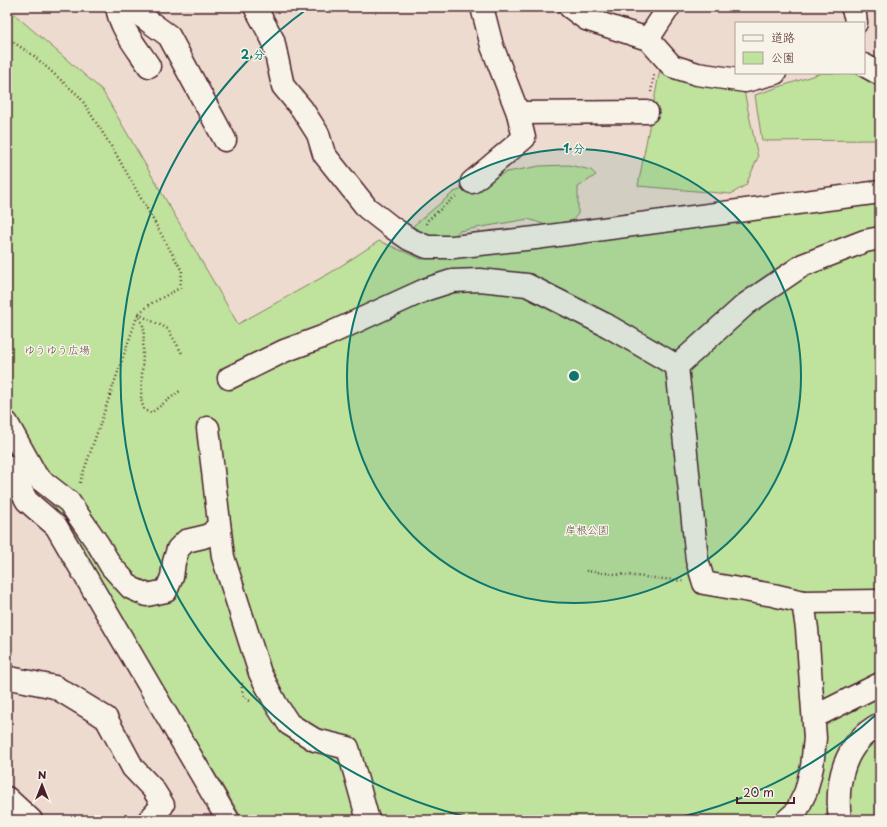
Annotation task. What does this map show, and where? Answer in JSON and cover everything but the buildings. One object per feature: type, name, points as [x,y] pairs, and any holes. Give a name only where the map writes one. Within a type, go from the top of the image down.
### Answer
[{"type":"street","points":[[117,7],[118,13],[128,35],[149,66]]},
{"type":"street","points":[[129,7],[168,36],[225,140]]},
{"type":"street","points":[[255,7],[273,40],[283,86],[302,109],[318,134],[324,154],[367,208],[409,239],[427,247],[453,247],[880,192]]},
{"type":"street","points":[[472,182],[524,138],[518,113],[492,46],[482,7]]},
{"type":"street","points":[[570,7],[586,19],[648,39],[672,66],[715,78],[745,81],[771,74]]},
{"type":"street","points":[[648,39],[669,7]]},
{"type":"street","points":[[852,7],[856,22]]},
{"type":"street","points":[[865,66],[880,74]]},
{"type":"street","points":[[518,113],[647,112]]},
{"type":"street","points":[[677,366],[746,304],[803,265],[865,241],[880,238]]},
{"type":"street","points":[[452,281],[453,247]]},
{"type":"street","points":[[229,378],[284,351],[322,337],[427,289],[452,281],[480,280],[527,285],[608,326],[677,366]]},
{"type":"street","points":[[677,366],[697,560],[704,583],[803,602],[880,601]]},
{"type":"street","points":[[7,423],[37,477],[69,502],[98,544],[111,566],[131,588],[147,595],[166,591],[172,577],[178,549],[186,541],[211,534],[219,525]]},
{"type":"street","points":[[208,428],[223,557],[260,673],[276,704],[289,724],[315,740],[348,748],[368,820]]},
{"type":"street","points":[[7,466],[27,501],[56,526],[228,820]]},
{"type":"street","points":[[7,493],[16,499],[27,501]]},
{"type":"street","points":[[56,526],[69,502]]},
{"type":"street","points":[[787,820],[796,812],[806,791],[812,767],[815,738],[807,629],[803,602]]},
{"type":"street","points":[[8,676],[55,687],[106,718],[133,768],[153,789],[163,805],[149,820]]},
{"type":"street","points":[[814,717],[880,684]]},
{"type":"street","points":[[840,820],[838,805],[845,761],[857,742],[870,730],[880,724]]},
{"type":"street","points":[[7,798],[31,820]]},
{"type":"path","points":[[7,38],[34,56],[80,97],[116,154],[182,271],[180,288],[152,303],[138,314],[77,491],[69,502]]},
{"type":"path","points":[[647,112],[654,74],[664,58]]},
{"type":"path","points":[[417,243],[428,220],[472,182]]},
{"type":"path","points":[[138,314],[168,329],[183,355]]},
{"type":"path","points":[[138,314],[144,328],[141,399],[144,410],[151,413],[181,390]]},
{"type":"path","points":[[586,571],[704,583]]},
{"type":"green space","name":"岸根公園","points":[[7,8],[102,90],[238,324],[330,273],[379,241],[421,259],[880,199],[880,820],[243,820],[56,509],[16,468],[7,453]]},
{"type":"green space","points":[[660,69],[744,91],[758,157],[746,185],[731,194],[638,186]]},
{"type":"green space","points":[[818,74],[864,74],[880,85],[880,139],[762,141],[755,95]]},
{"type":"green space","points":[[569,165],[591,170],[596,175],[578,187],[578,214],[569,224],[549,226],[528,219],[459,231],[449,242],[428,240],[413,226],[454,192],[507,172],[540,166]]},
{"type":"park label","name":"ゆうゆう広場","points":[[57,350]]}]
